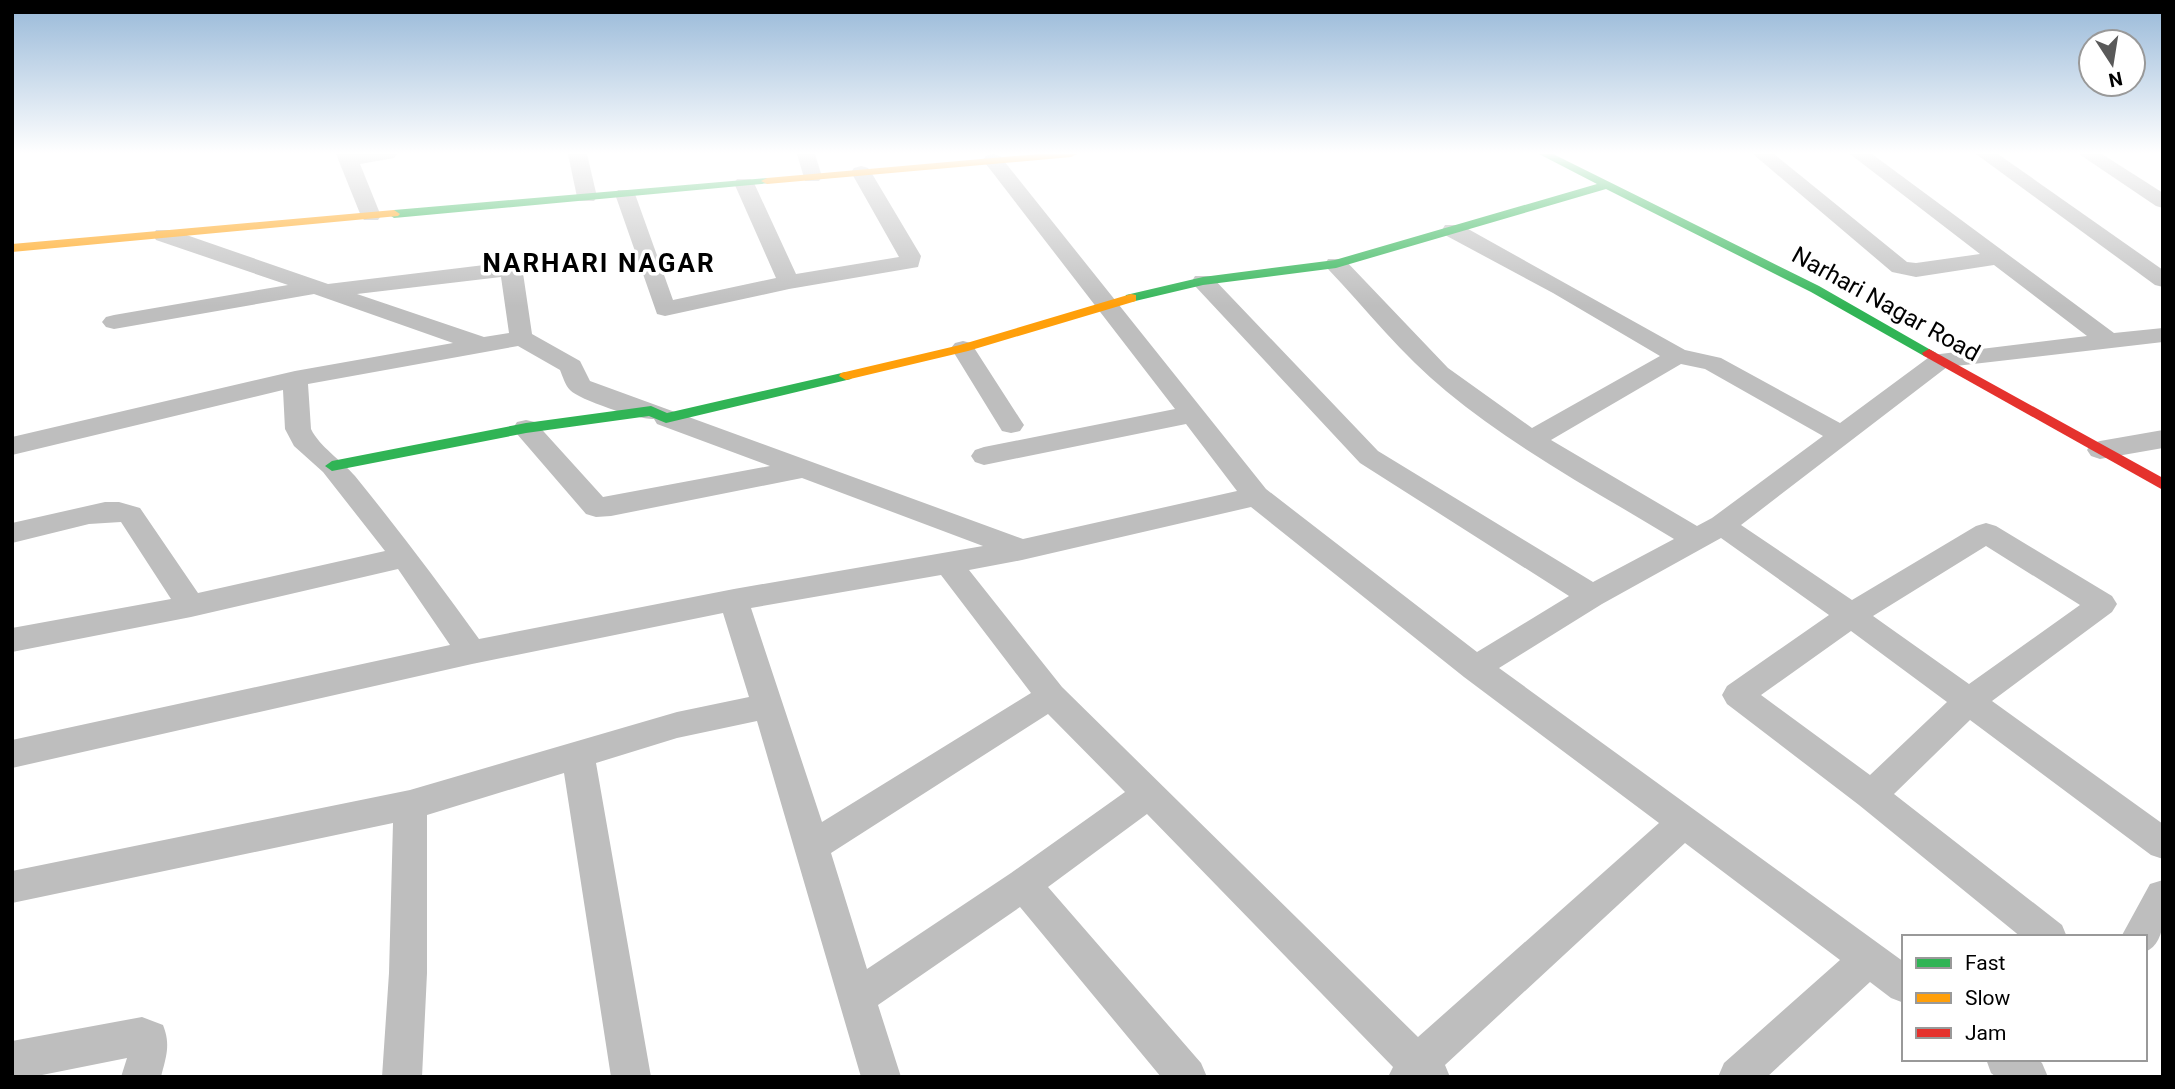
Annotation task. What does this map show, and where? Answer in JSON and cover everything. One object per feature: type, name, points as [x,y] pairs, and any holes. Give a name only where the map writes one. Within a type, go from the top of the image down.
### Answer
[{"type":"street","points":[[367,205],[372,216]]},
{"type":"street","points":[[12,248],[499,205]]},
{"type":"street","points":[[629,205],[665,309],[789,282],[910,262],[910,256],[880,205]]},
{"type":"street","points":[[754,205],[789,282]]},
{"type":"street","points":[[1028,205],[1256,496],[1475,668],[1902,984]]},
{"type":"street","points":[[332,466],[526,428],[659,415],[963,348],[1104,304],[1203,281],[1336,264],[1539,205]]},
{"type":"street","name":"Narhari Nagar Road","points":[[1646,205],[1815,289],[2163,485]]},
{"type":"street","points":[[1824,205],[1899,267],[1916,270],[2000,258]]},
{"type":"street","points":[[1929,205],[2109,341]]},
{"type":"street","points":[[2058,205],[2163,280]]},
{"type":"street","points":[[1453,230],[1561,288],[1678,356],[1718,366],[1840,434]]},
{"type":"street","points":[[164,235],[483,345]]},
{"type":"street","points":[[1336,264],[1445,377],[1533,439],[1709,532],[1850,615],[2163,844]]},
{"type":"street","points":[[114,322],[323,289],[509,269],[512,273],[521,338]]},
{"type":"street","points":[[1203,281],[1336,426],[1369,457],[1592,596]]},
{"type":"street","points":[[1475,668],[1592,596],[1709,532],[1940,360],[2163,335]]},
{"type":"street","points":[[12,446],[295,379],[521,338],[571,366],[581,387],[1022,550]]},
{"type":"street","points":[[963,348],[1011,425]]},
{"type":"street","points":[[1533,439],[1678,356]]},
{"type":"street","points":[[295,379],[300,436],[332,466],[405,557],[472,652]]},
{"type":"street","points":[[984,456],[1192,414]]},
{"type":"street","points":[[526,428],[596,506],[611,506],[805,469]]},
{"type":"street","points":[[2100,450],[2163,439]]},
{"type":"street","points":[[12,754],[472,652],[734,600],[1022,550],[1256,496]]},
{"type":"street","points":[[12,533],[99,513],[130,515],[191,606]]},
{"type":"street","points":[[1871,795],[1967,702],[2102,604],[1986,533],[1850,615],[1738,695],[1871,795],[2046,935]]},
{"type":"street","points":[[12,640],[191,606],[405,557]]},
{"type":"street","points":[[948,563],[1051,696],[1150,793],[1418,1073],[1684,822]]},
{"type":"street","points":[[734,600],[881,1077]]},
{"type":"street","points":[[812,847],[1051,696]]},
{"type":"street","points":[[12,887],[410,805],[677,725],[767,706]]},
{"type":"street","points":[[578,755],[631,1077]]},
{"type":"street","points":[[856,998],[1023,885],[1150,793]]},
{"type":"street","points":[[402,1077],[408,973],[410,805]]},
{"type":"street","points":[[1023,885],[1187,1077]]},
{"type":"street","points":[[2140,935],[2163,896]]},
{"type":"street","points":[[1738,1077],[1868,958]]},
{"type":"street","points":[[12,1061],[142,1036],[149,1039],[150,1045],[141,1077]]},
{"type":"street","points":[[2008,1061],[2029,1077],[2043,1061]]},
{"type":"traffic: fast","points":[[394,214],[498,205]]},
{"type":"traffic: fast","points":[[1131,298],[1203,281],[1336,264],[1538,205]]},
{"type":"traffic: fast","points":[[1647,205],[1815,289],[1929,353]]},
{"type":"traffic: fast","points":[[332,466],[526,428],[651,411],[666,418],[846,376]]},
{"type":"traffic: slow","points":[[12,248],[394,214]]},
{"type":"traffic: slow","points":[[846,376],[963,348],[1131,298]]},
{"type":"traffic: jam","points":[[1929,353],[2163,485]]},
{"type":"district","name":"NARHARI NAGAR","points":[[599,263]]}]
